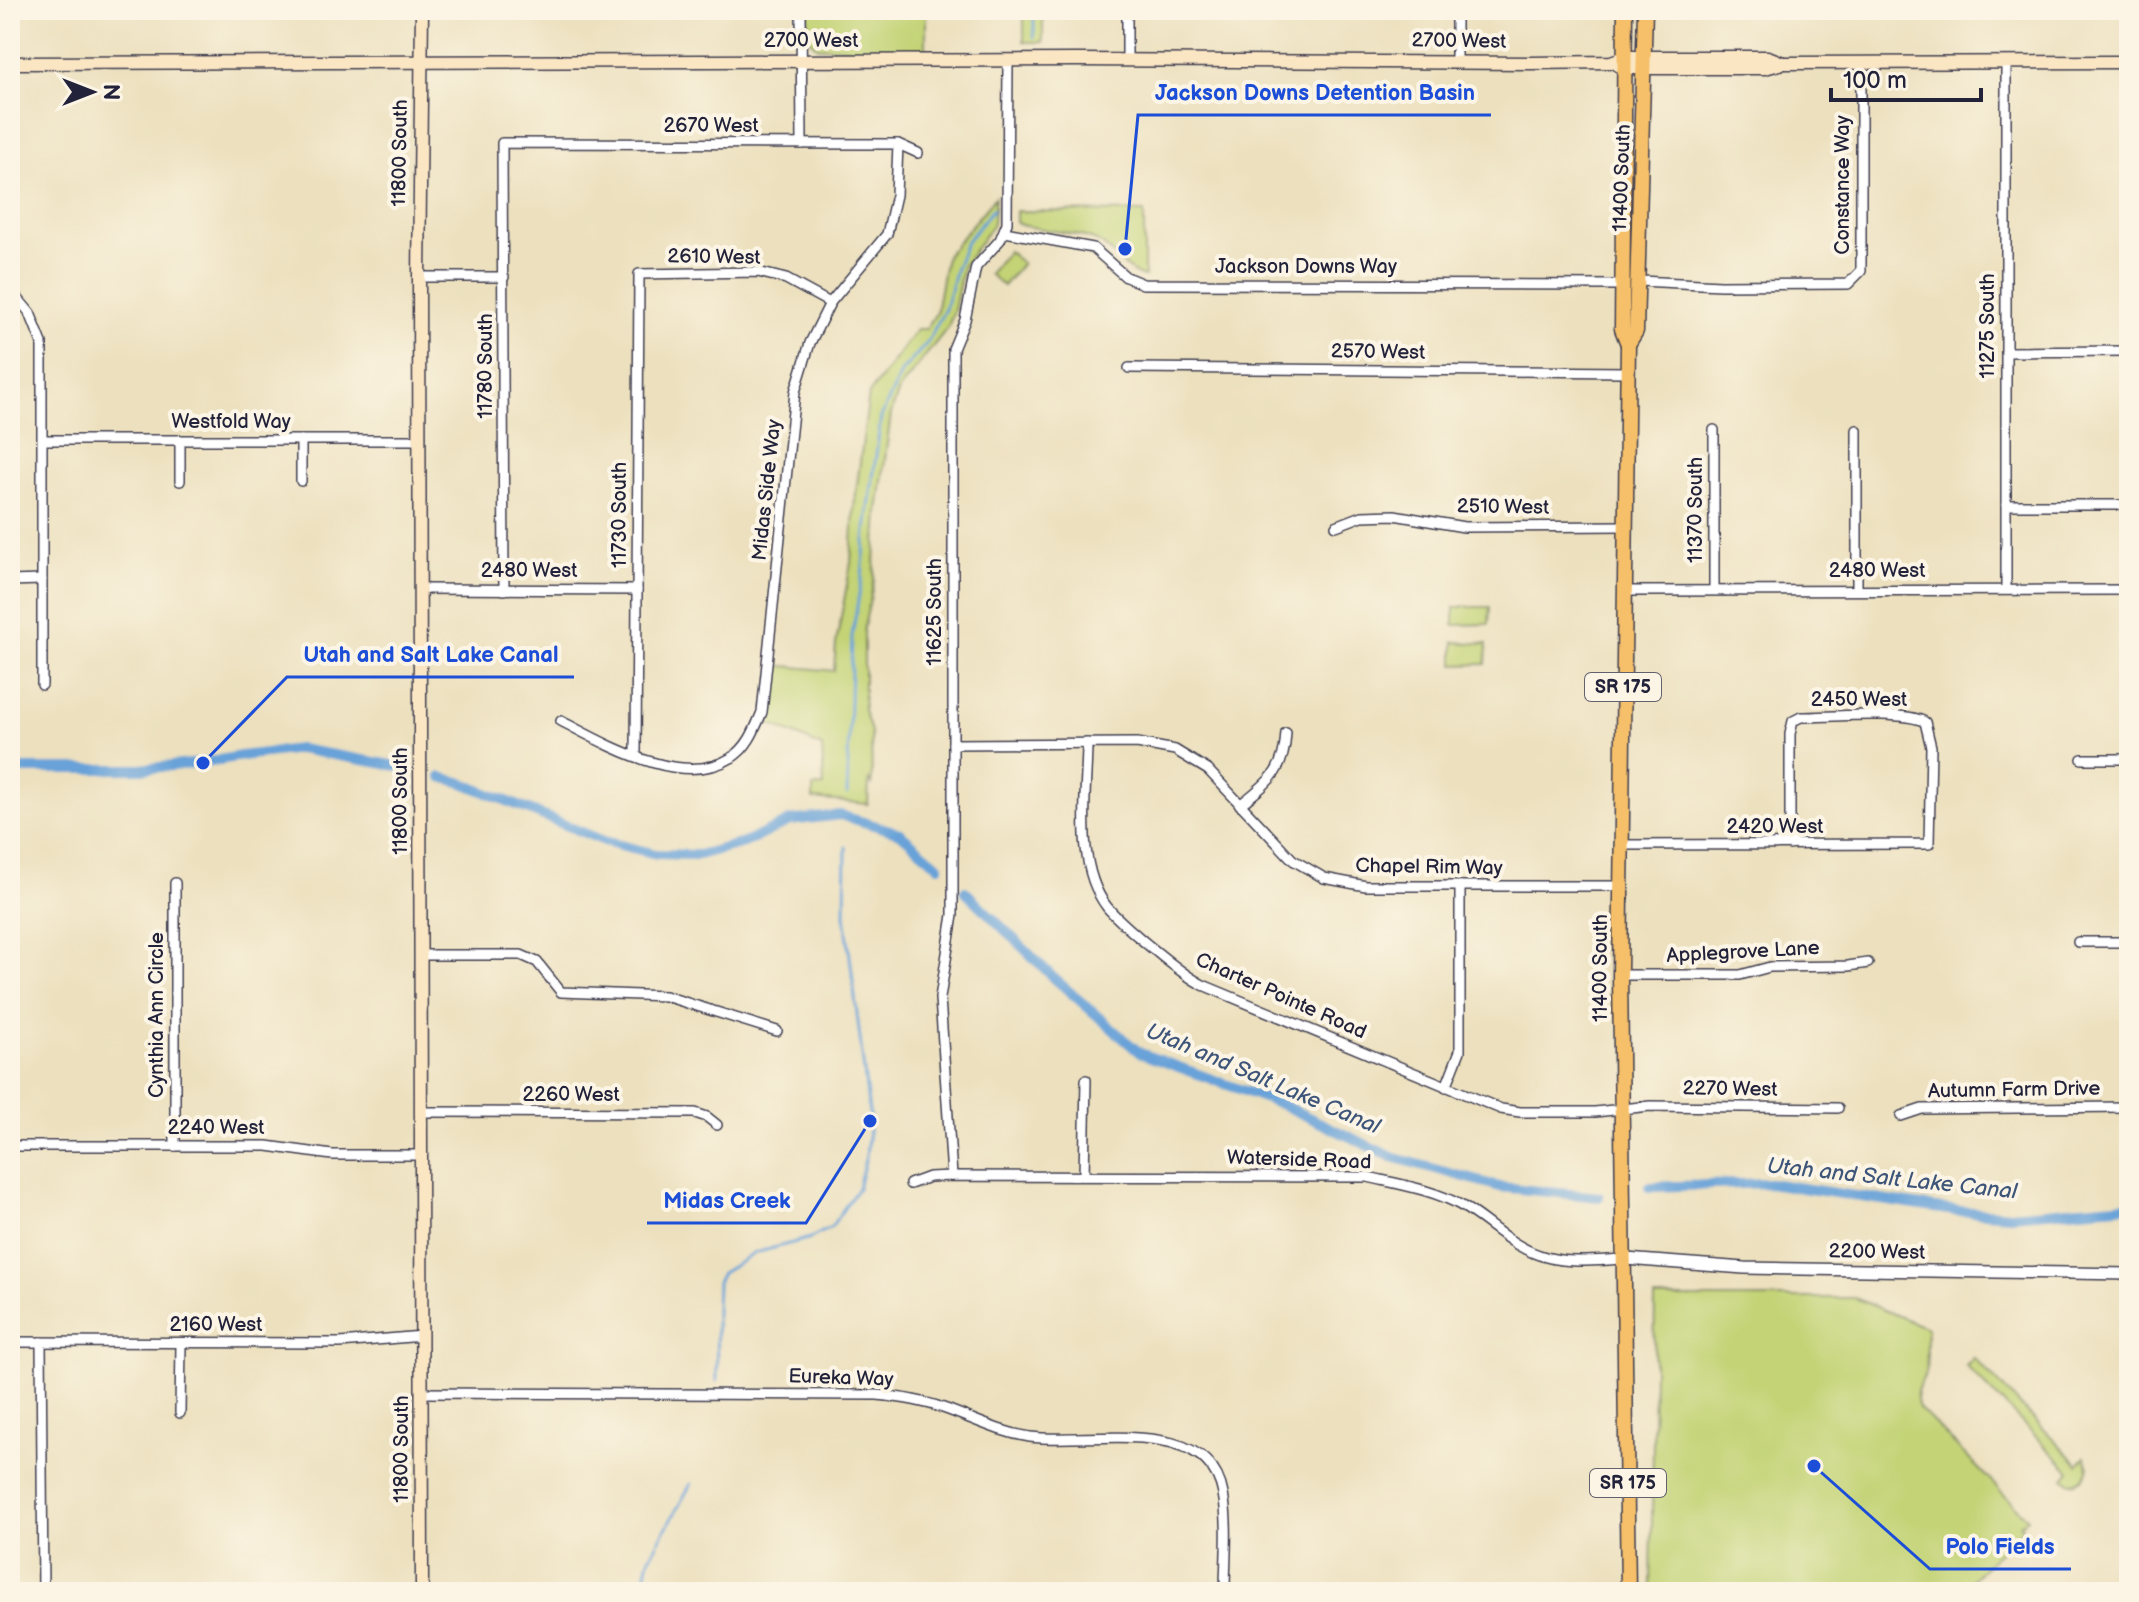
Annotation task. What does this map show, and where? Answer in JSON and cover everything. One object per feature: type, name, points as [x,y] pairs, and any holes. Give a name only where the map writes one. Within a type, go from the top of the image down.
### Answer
[{"type":"main road","name":"11800 South","points":[[422,10],[419,277],[422,1592]]},
{"type":"main road","name":"11400 South","points":[[1625,10],[1621,63],[1622,329],[1628,344],[1620,975],[1628,1592]]},
{"type":"main road","name":"11400 South","points":[[1628,344],[1636,331],[1639,281],[1645,10]]},
{"type":"main road","name":"2700 West","points":[[10,63],[1127,60],[1645,63],[1765,68],[1783,63],[2129,62]]},
{"type":"street","points":[[801,10],[802,144]]},
{"type":"street","points":[[1127,10],[1127,60]]},
{"type":"street","points":[[1456,10],[1456,61]]},
{"type":"street","points":[[1005,232],[1008,61]]},
{"type":"street","name":"Constance Way","points":[[1639,281],[1721,285],[1848,284],[1861,271],[1861,62]]},
{"type":"street","name":"11275 South","points":[[2006,62],[2006,589]]},
{"type":"street","name":"2670 West","points":[[502,143],[898,144],[918,153]]},
{"type":"street","name":"11780 South","points":[[502,143],[504,590]]},
{"type":"street","name":"Midas Side Way","points":[[561,721],[613,748],[676,769],[708,766],[731,758],[749,742],[762,712],[795,392],[810,343],[830,303],[887,234],[896,195],[898,144]]},
{"type":"street","name":"Jackson Downs Way","points":[[1005,232],[1093,248],[1126,277],[1143,284],[1622,285]]},
{"type":"street","name":"11625 South","points":[[952,1176],[940,998],[953,915],[953,349],[965,320],[976,267],[1005,232]]},
{"type":"street","name":"2610 West","points":[[639,274],[758,272],[786,279],[830,303]]},
{"type":"street","name":"11730 South","points":[[636,756],[639,274]]},
{"type":"street","points":[[419,277],[504,277]]},
{"type":"street","points":[[10,289],[30,313],[42,343],[42,685]]},
{"type":"street","points":[[2006,352],[2129,351]]},
{"type":"street","name":"2570 West","points":[[1129,368],[1627,372]]},
{"type":"street","name":"11370 South","points":[[1714,430],[1714,590]]},
{"type":"street","points":[[1857,430],[1857,589]]},
{"type":"street","name":"Westfold Way","points":[[43,440],[420,440]]},
{"type":"street","points":[[180,440],[180,481]]},
{"type":"street","points":[[301,440],[301,481]]},
{"type":"street","points":[[2006,505],[2129,505]]},
{"type":"street","name":"2510 West","points":[[1336,526],[1362,516],[1394,515],[1464,527],[1626,526]]},
{"type":"street","points":[[10,581],[42,580]]},
{"type":"street","name":"2480 West","points":[[420,589],[637,590]]},
{"type":"street","name":"2480 West","points":[[1625,591],[2129,590]]},
{"type":"street","name":"2450 West","points":[[1790,845],[1790,734],[1793,721],[1801,717],[1916,717],[1925,722],[1931,747],[1929,844]]},
{"type":"street","points":[[1240,805],[1272,778],[1279,768],[1284,756],[1286,733]]},
{"type":"street","name":"Charter Pointe Road","points":[[1087,743],[1087,859],[1094,883],[1114,915],[1192,979],[1492,1107],[1511,1111],[1600,1112],[1623,1108]]},
{"type":"street","name":"Chapel Rim Way","points":[[953,744],[1147,743],[1175,750],[1200,764],[1284,853],[1324,878],[1366,886],[1620,886]]},
{"type":"street","points":[[2082,759],[2129,759]]},
{"type":"street","name":"2420 West","points":[[1620,845],[1929,844]]},
{"type":"street","name":"Cynthia Ann Circle","points":[[175,883],[175,1146]]},
{"type":"street","points":[[1446,1087],[1458,1062],[1461,1040],[1460,886]]},
{"type":"street","points":[[2078,942],[2129,942]]},
{"type":"street","points":[[422,955],[521,955],[537,962],[561,992],[665,996],[777,1031]]},
{"type":"street","name":"Applegrove Lane","points":[[1620,975],[1740,975],[1770,967],[1868,963]]},
{"type":"street","points":[[1084,1176],[1086,1080]]},
{"type":"street","name":"Autumn Farm Drive","points":[[1901,1116],[1922,1109],[2129,1107]]},
{"type":"street","name":"2270 West","points":[[1623,1108],[1838,1108]]},
{"type":"street","name":"2260 West","points":[[421,1112],[695,1113],[717,1125]]},
{"type":"street","name":"2240 West","points":[[10,1146],[267,1146],[332,1155],[420,1155]]},
{"type":"street","name":"Waterside Road","points":[[910,1184],[929,1177],[952,1176],[1368,1177],[1460,1204],[1519,1246],[1545,1257],[1572,1261],[1626,1259]]},
{"type":"street","name":"2200 West","points":[[1626,1259],[1744,1268],[2129,1274]]},
{"type":"street","name":"2160 West","points":[[10,1342],[340,1343],[422,1336]]},
{"type":"street","points":[[41,1342],[43,1592]]},
{"type":"street","points":[[180,1413],[181,1343]]},
{"type":"street","name":"Eureka Way","points":[[422,1393],[877,1395],[923,1402],[994,1429],[1020,1435],[1063,1439],[1169,1440],[1201,1455],[1222,1485],[1225,1592]]},
{"type":"green space","points":[[808,10],[926,10],[926,52],[863,52],[817,47],[808,38]]},
{"type":"green space","points":[[1024,10],[1043,10],[1043,42],[1024,42]]},
{"type":"green space","points":[[995,197],[993,224],[963,266],[948,327],[899,390],[891,414],[878,511],[874,581],[864,627],[864,710],[871,732],[872,784],[869,780],[868,804],[813,799],[813,787],[824,786],[822,747],[765,722],[774,665],[834,671],[851,563],[854,508],[869,394],[917,329],[926,329],[936,313],[946,256]]},
{"type":"green space","points":[[1016,211],[1144,212],[1144,277],[1131,271],[1106,247],[1093,240],[1021,225],[1016,222]]},
{"type":"green space","points":[[1008,251],[1022,263],[1003,286],[989,274]]},
{"type":"green space","points":[[1454,607],[1490,607],[1489,624],[1454,625]]},
{"type":"green space","points":[[1454,642],[1487,644],[1486,664],[1454,665]]},
{"type":"green space","points":[[1655,1298],[1855,1298],[1927,1328],[1926,1370],[1917,1396],[1919,1408],[2027,1518],[2020,1525],[2023,1529],[1959,1592],[1651,1592]]},
{"type":"green space","points":[[1974,1358],[2078,1464],[2085,1457],[2089,1466],[2083,1478],[2071,1483],[2064,1478],[2070,1471],[1966,1366]]},
{"type":"waterway","points":[[1034,10],[1034,37]]},
{"type":"waterway","points":[[847,794],[852,636],[881,417],[902,371],[927,343],[945,309],[966,242],[993,209]]},
{"type":"waterway","name":"Utah and Salt Lake Canal","points":[[10,769],[140,769],[299,749],[403,767]]},
{"type":"waterway","name":"Utah and Salt Lake Canal","points":[[441,777],[463,783],[604,841],[656,854],[698,855],[744,843],[790,821],[840,815],[900,833],[939,866]]},
{"type":"waterway","points":[[717,1381],[717,1282],[722,1273],[755,1253],[811,1238],[831,1227],[858,1188],[866,1156],[870,1121],[845,915],[846,847]]},
{"type":"waterway","name":"Utah and Salt Lake Canal","points":[[965,891],[1055,979],[1140,1053],[1283,1105],[1392,1157],[1500,1187],[1599,1197]]},
{"type":"waterway","name":"Utah and Salt Lake Canal","points":[[1650,1187],[1769,1183],[1948,1210],[2010,1215],[2129,1205]]},
{"type":"waterway","points":[[642,1592],[649,1559],[691,1484]]},
{"type":"place","name":"Jackson Downs Detention Basin","points":[[1125,249]]},
{"type":"place","name":"Utah and Salt Lake Canal","points":[[203,763]]},
{"type":"place","name":"Midas Creek","points":[[870,1121]]},
{"type":"place","name":"Polo Fields","points":[[1814,1466]]}]
